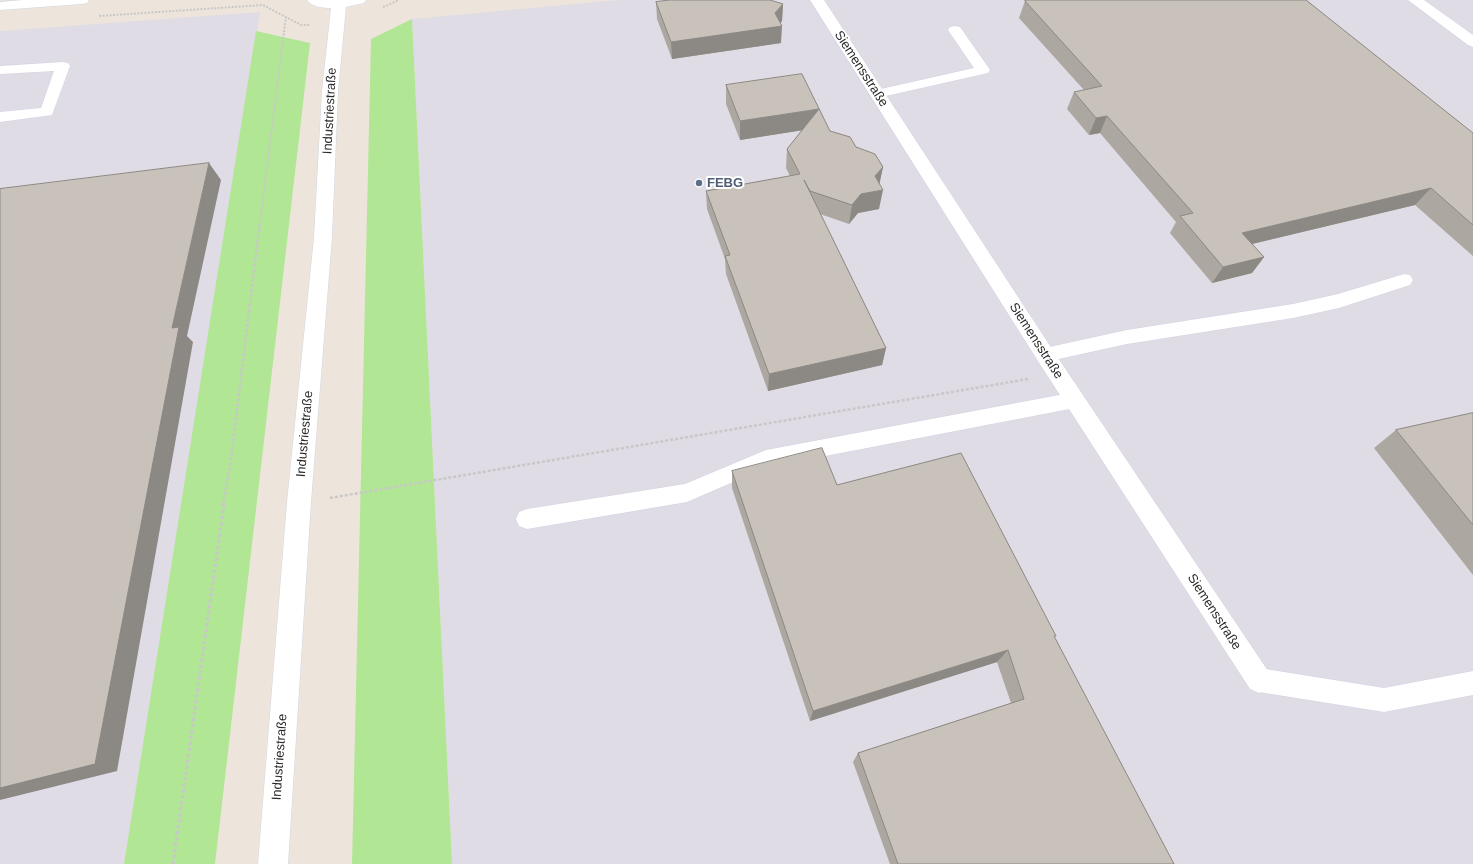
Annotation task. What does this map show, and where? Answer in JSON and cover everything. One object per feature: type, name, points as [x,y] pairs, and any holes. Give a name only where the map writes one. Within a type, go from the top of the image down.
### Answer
[{"type":"street","points":[[0,6],[82,0]]},
{"type":"street","points":[[314,0],[326,4],[339,4],[359,0]]},
{"type":"street","name":"Siemensstraße","points":[[817,0],[1045,355],[1259,680]]},
{"type":"street","points":[[1415,0],[1473,42]]},
{"type":"street","name":"Industriestraße","points":[[273,864],[299,502],[323,237],[330,91],[339,4]]},
{"type":"lane","points":[[877,94],[983,70],[955,30]]},
{"type":"lane","points":[[0,70],[62,66],[47,112],[0,118]]},
{"type":"lane","points":[[1045,355],[1127,337],[1293,311],[1339,301],[1404,280]]},
{"type":"lane","points":[[527,519],[687,493],[766,459],[1075,400]]},
{"type":"lane","points":[[1259,680],[1384,700],[1473,683]]},
{"type":"path","points":[[96,17],[263,5],[286,16],[230,467],[222,513],[220,545],[173,864]]},
{"type":"path","points":[[299,502],[397,487],[1058,374]]},
{"type":"shaded area","points":[[618,0],[1473,0],[1473,864],[452,864],[412,19]]},
{"type":"shaded area","points":[[260,12],[124,864],[0,864],[0,31]]},
{"type":"green space","points":[[412,19],[452,864],[352,864],[371,39]]},
{"type":"green space","points":[[256,31],[310,43],[215,864],[124,864]]},
{"type":"building","points":[[670,0],[770,0],[783,4],[775,13],[782,26],[671,42],[656,2]]},
{"type":"building","points":[[1306,0],[1473,133],[1473,225],[1431,188],[1242,233],[1264,257],[1223,267],[1180,216],[1193,213],[1107,116],[1096,118],[1074,92],[1102,86],[1025,1]]},
{"type":"building","points":[[802,74],[830,131],[850,137],[856,147],[875,154],[883,167],[875,176],[883,190],[861,194],[852,205],[810,191],[804,180],[886,348],[769,374],[725,256],[730,255],[706,191],[800,174],[787,149],[819,109],[740,121],[726,85]]},
{"type":"building","points":[[209,163],[172,328],[179,327],[95,764],[0,788],[0,189]]},
{"type":"building","points":[[1473,413],[1473,525],[1396,430]]},
{"type":"building","points":[[822,448],[837,485],[961,453],[1056,636],[1054,636],[1174,864],[898,864],[858,753],[1024,699],[1008,650],[813,711],[732,471]]},
{"type":"place","name":"FEBG","points":[[699,183]]}]
